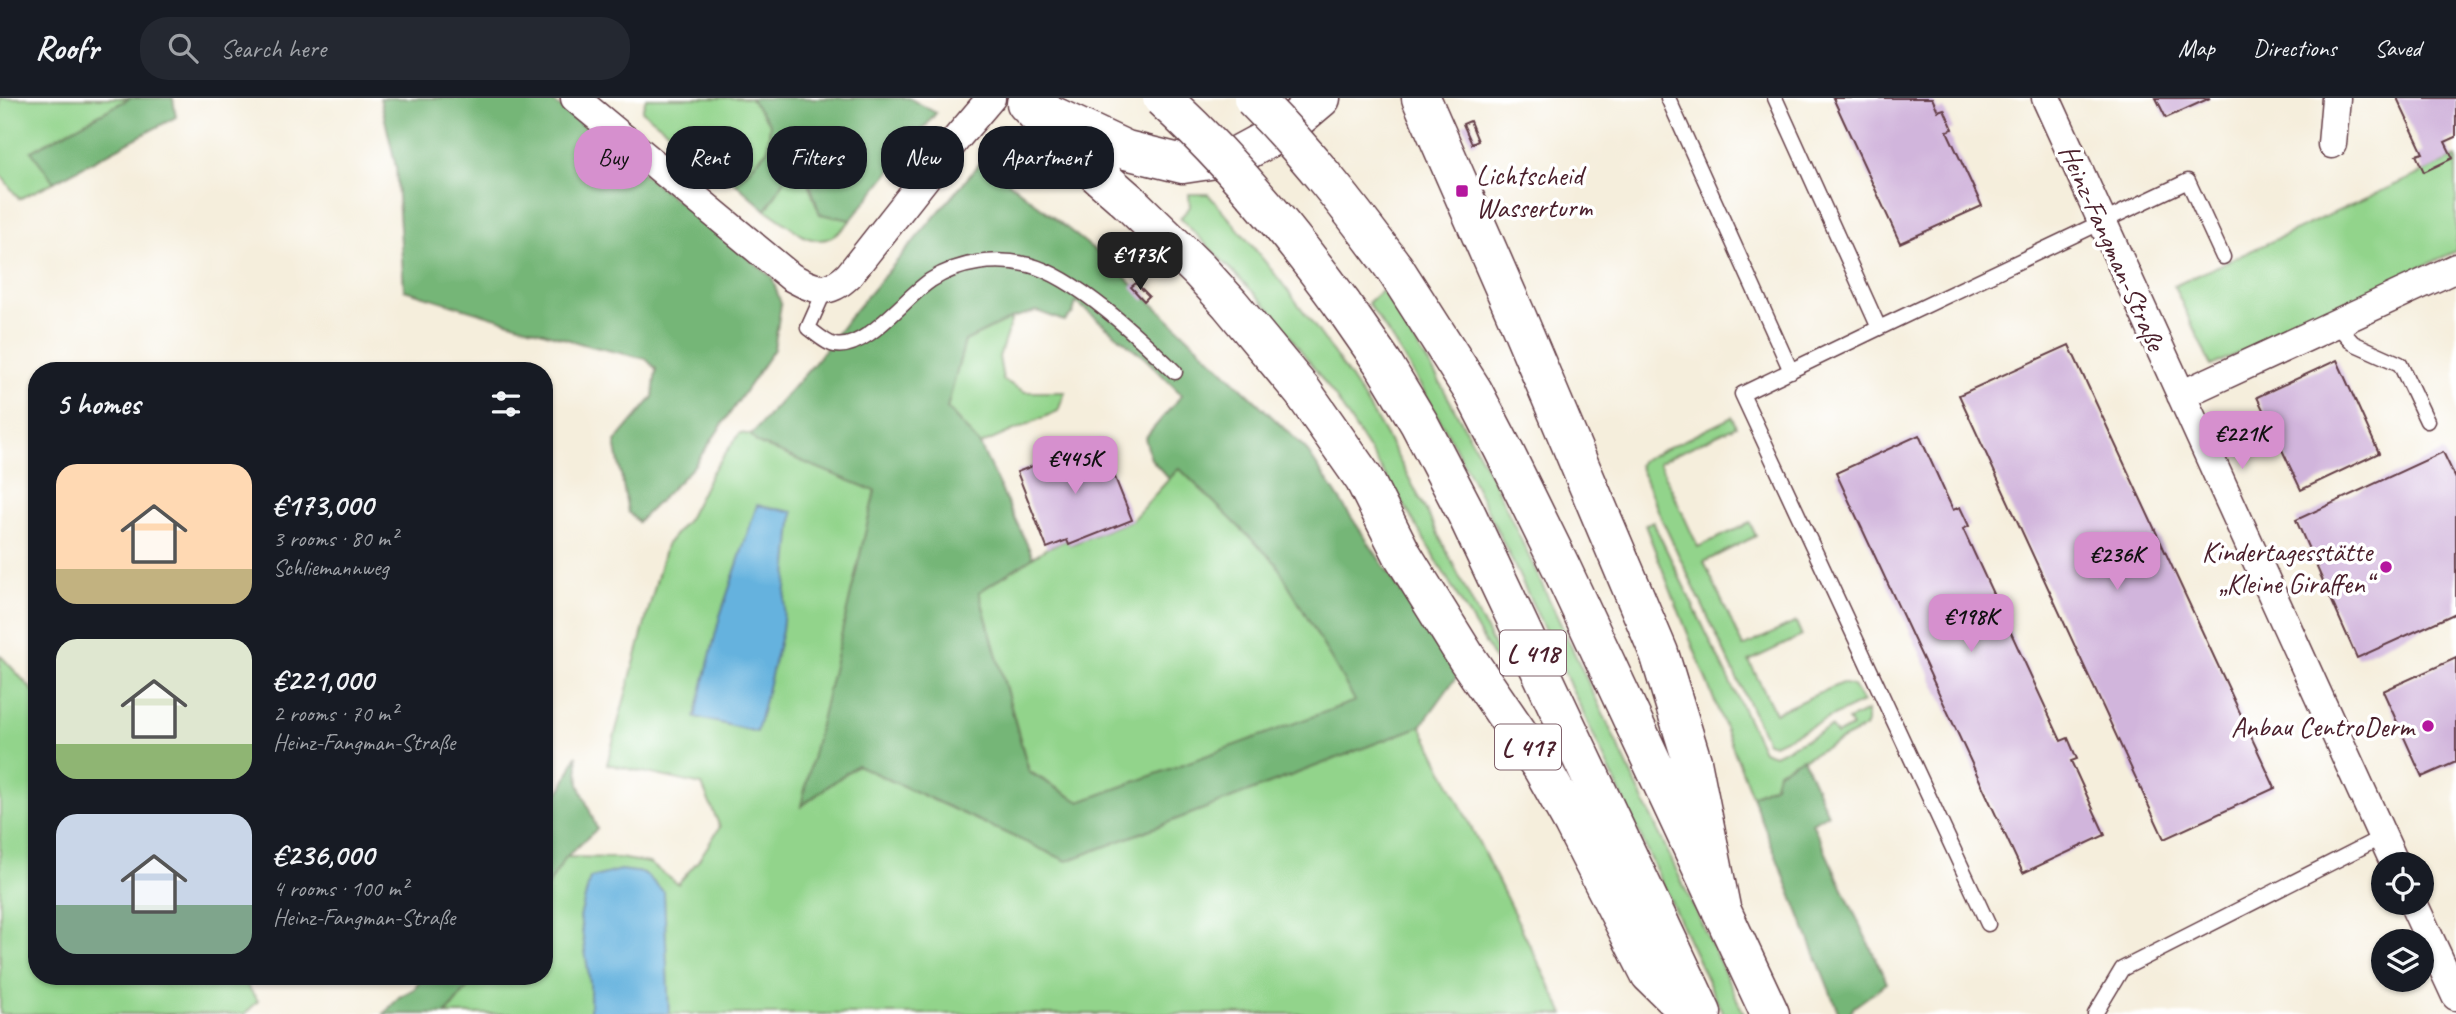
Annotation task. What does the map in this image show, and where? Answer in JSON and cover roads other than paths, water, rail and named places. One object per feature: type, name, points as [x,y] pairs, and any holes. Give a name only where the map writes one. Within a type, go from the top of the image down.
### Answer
[{"type":"highway","name":"L 418","points":[[1162,98],[1223,157],[1268,208],[1342,304],[1419,423],[1465,513],[1703,1014]]},
{"type":"highway","name":"L 418","points":[[1253,98],[1314,164],[1354,213],[1395,269],[1473,391],[1561,567],[1722,913]]},
{"type":"highway","points":[[1012,100],[1126,150],[1183,164],[1236,156],[1282,131],[1321,98]]},
{"type":"highway","points":[[1421,98],[1660,653],[1692,761],[1722,913],[1770,1014]]},
{"type":"highway","name":"L 417","points":[[1012,100],[1128,201],[1199,270],[1303,392],[1364,479],[1402,554],[1465,657],[1542,768],[1650,974],[1690,1014]]},
{"type":"street","points":[[575,98],[791,277],[803,284],[825,290],[840,284],[849,275],[957,138],[1012,100]]},
{"type":"street","name":"Heinz-Fangman-Straße","points":[[2046,98],[2389,852]]},
{"type":"street","points":[[2332,144],[2336,98]]},
{"type":"street","points":[[2181,396],[2456,268]]},
{"type":"street","points":[[2419,915],[2456,996]]},
{"type":"lane","points":[[1668,98],[1791,371]]},
{"type":"lane","points":[[1775,98],[1879,328]]},
{"type":"lane","points":[[1988,924],[1742,394],[2188,181],[2223,257]]},
{"type":"lane","points":[[825,290],[808,328],[835,345],[853,344],[875,329],[931,280],[957,268],[979,262],[998,261],[1029,265],[1060,277],[1087,296],[1175,372]]},
{"type":"lane","points":[[2335,323],[2353,343],[2400,364],[2427,421]]},
{"type":"lane","points":[[2095,1014],[2122,969],[2382,837]]},
{"type":"water","points":[[757,505],[793,512],[782,631],[757,732],[695,717],[720,616]]},
{"type":"water","points":[[621,870],[644,873],[664,892],[669,1014],[590,1014],[590,984],[580,917],[590,878]]},
{"type":"place","name":"Lichtscheid Wasserturm","points":[[1462,191]]},
{"type":"place","name":"Kindertagesstätte „Kleine Giraffen“","points":[[2386,567]]},
{"type":"place","name":"Anbau CentroDerm","points":[[2428,726]]}]
